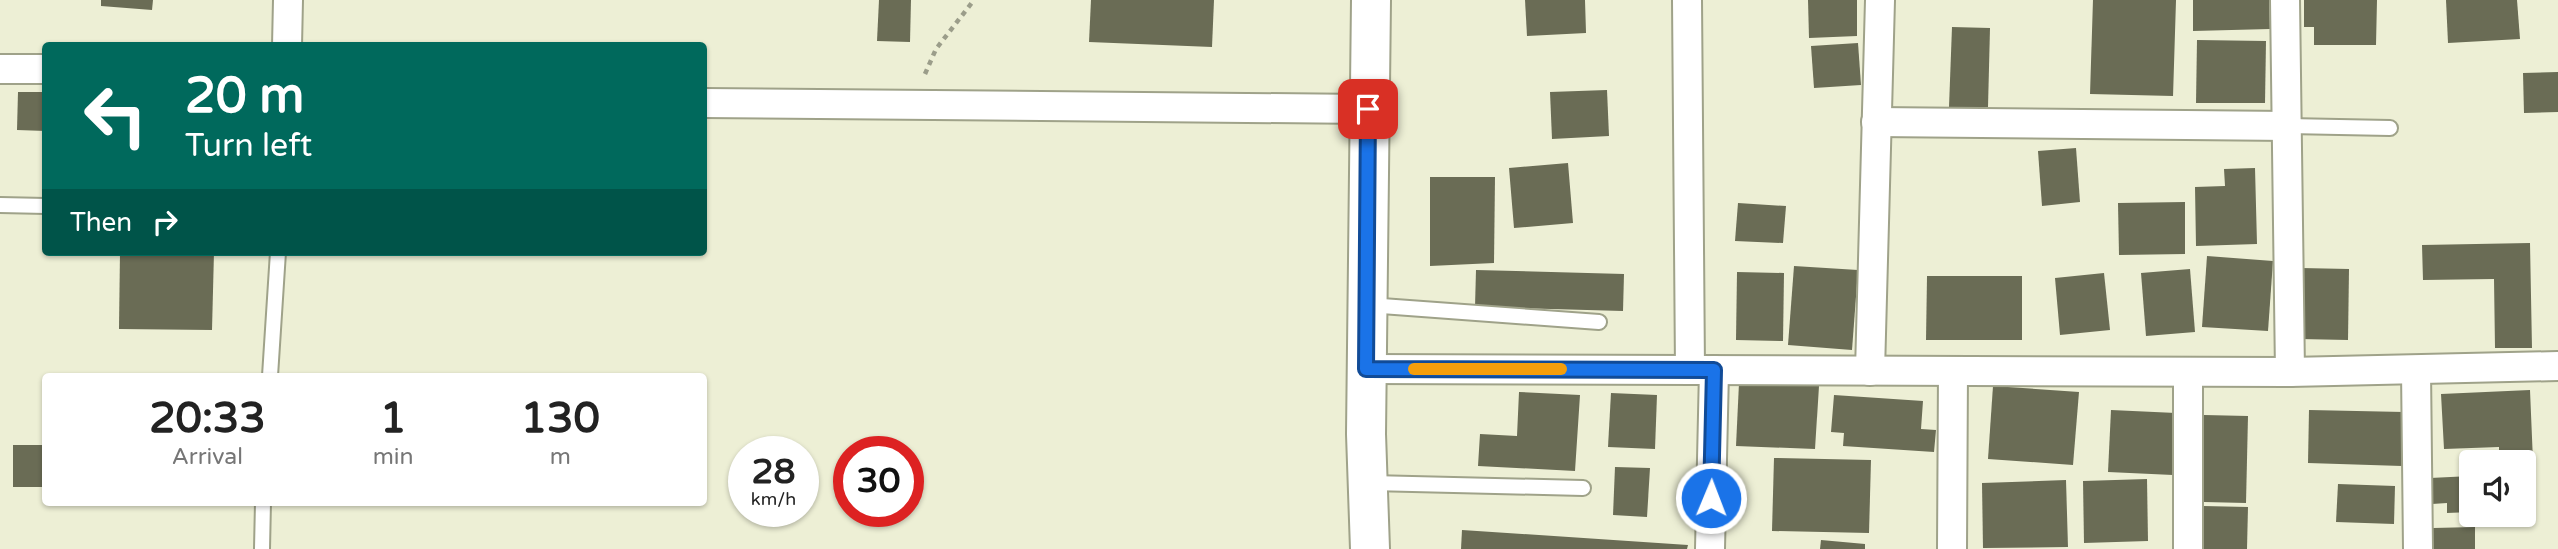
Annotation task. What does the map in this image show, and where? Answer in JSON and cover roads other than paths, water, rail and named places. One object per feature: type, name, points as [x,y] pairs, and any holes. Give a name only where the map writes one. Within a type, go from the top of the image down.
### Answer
[{"type":"main road","points":[[1370,549],[1366,369],[1371,0]]},
{"type":"street","points":[[287,42],[288,0]]},
{"type":"street","points":[[1687,0],[1710,549]]},
{"type":"street","points":[[1870,370],[1880,0]]},
{"type":"street","points":[[2285,0],[2290,372]]},
{"type":"street","points":[[0,69],[42,69]]},
{"type":"street","points":[[707,103],[911,107],[1368,109]]},
{"type":"street","points":[[1876,122],[2288,126]]},
{"type":"street","points":[[1366,369],[2290,372],[2558,366]]},
{"type":"street","points":[[2416,370],[2418,549]]},
{"type":"street","points":[[1952,549],[1953,371]]},
{"type":"street","points":[[2188,372],[2188,549]]},
{"type":"lane","points":[[2288,126],[2390,128]]},
{"type":"lane","points":[[0,205],[42,206]]},
{"type":"lane","points":[[270,373],[278,256]]},
{"type":"lane","points":[[1367,305],[1599,322]]},
{"type":"lane","points":[[1367,483],[1583,488]]},
{"type":"lane","points":[[262,549],[263,506]]}]
